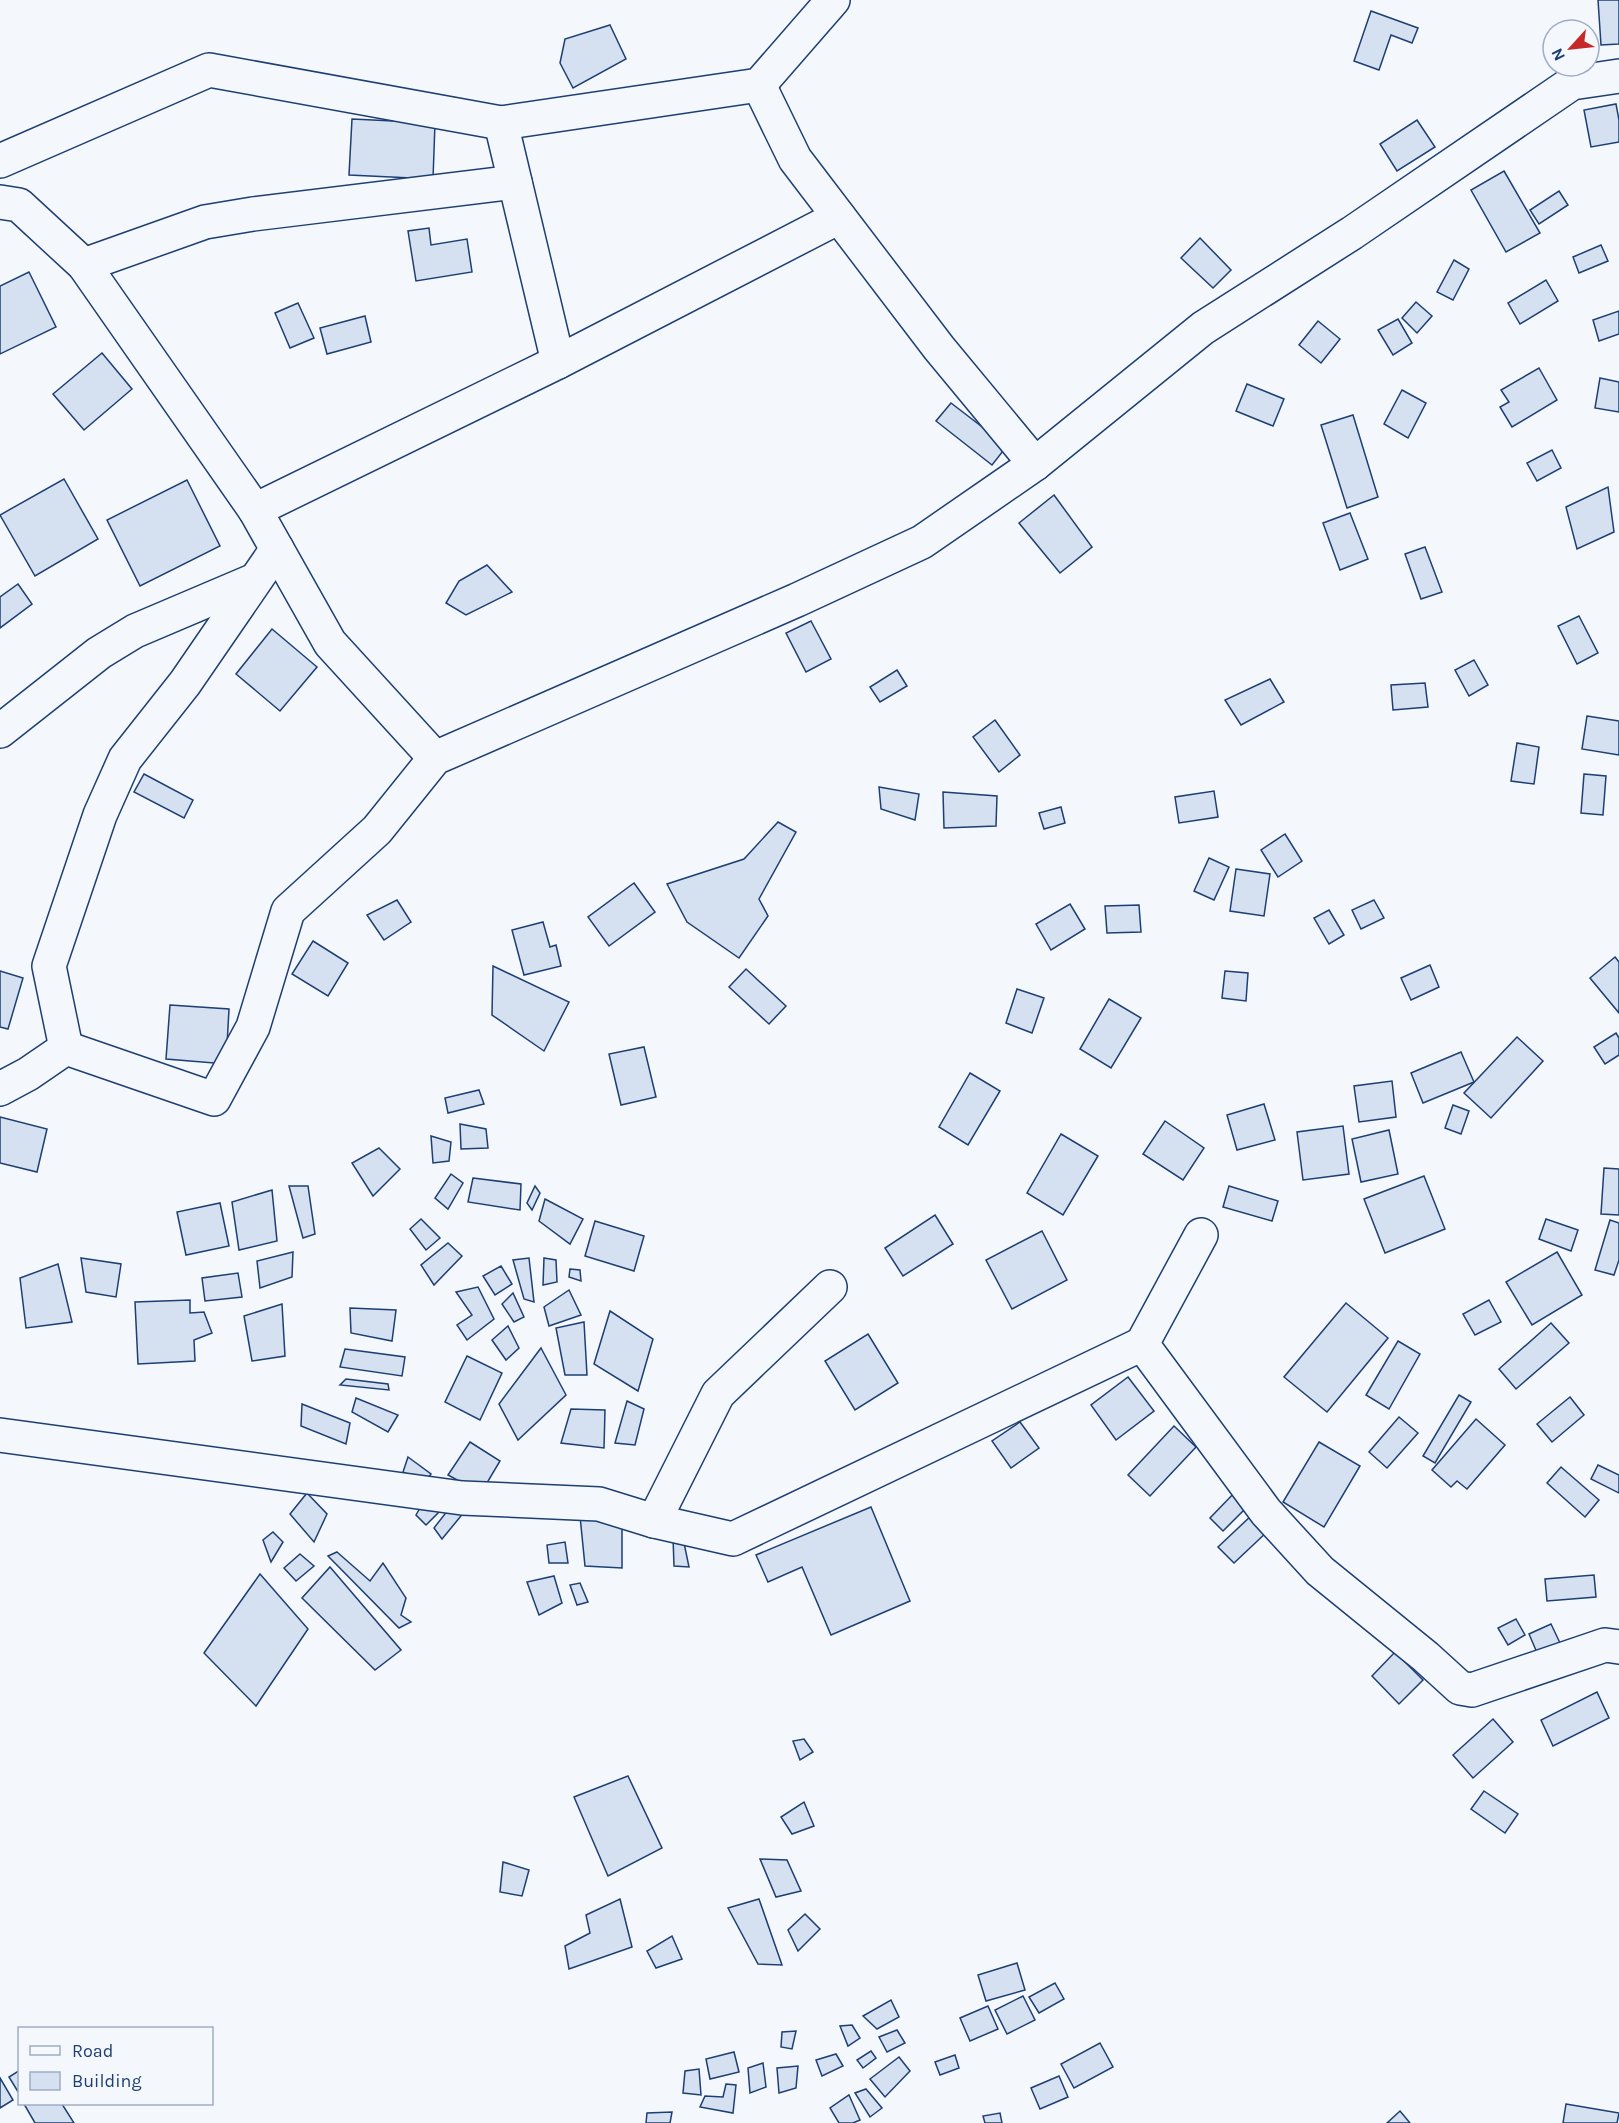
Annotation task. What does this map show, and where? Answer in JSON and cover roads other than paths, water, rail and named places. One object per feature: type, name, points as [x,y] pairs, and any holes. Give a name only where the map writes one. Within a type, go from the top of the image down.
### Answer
[{"type":"street","points":[[0,161],[209,70],[501,123],[759,85],[833,0]]},
{"type":"street","points":[[66,1048],[214,1099],[253,1027],[288,911],[377,830],[435,759],[797,600],[922,542],[1035,464],[1203,328],[1352,233],[1572,83],[1619,76]]},
{"type":"street","points":[[759,85],[795,159],[939,348],[1035,464]]},
{"type":"street","points":[[501,123],[558,363]]},
{"type":"street","points":[[84,266],[205,222],[515,182]]},
{"type":"street","points":[[0,202],[20,205],[84,266],[255,510],[330,643],[435,759]]},
{"type":"street","points":[[255,510],[558,363],[839,217]]},
{"type":"street","points":[[66,1048],[49,966],[100,815],[125,759],[185,683],[277,549]]},
{"type":"street","points":[[0,731],[99,653],[135,631],[255,580]]},
{"type":"street","points":[[0,1089],[28,1074],[66,1048]]},
{"type":"street","points":[[0,1436],[462,1498],[599,1504],[654,1521],[733,1539],[1142,1344],[1202,1235]]},
{"type":"street","points":[[654,1521],[718,1394],[830,1287]]},
{"type":"street","points":[[1142,1344],[1266,1512],[1320,1571],[1434,1663],[1460,1688],[1472,1690],[1605,1644],[1619,1647]]}]
